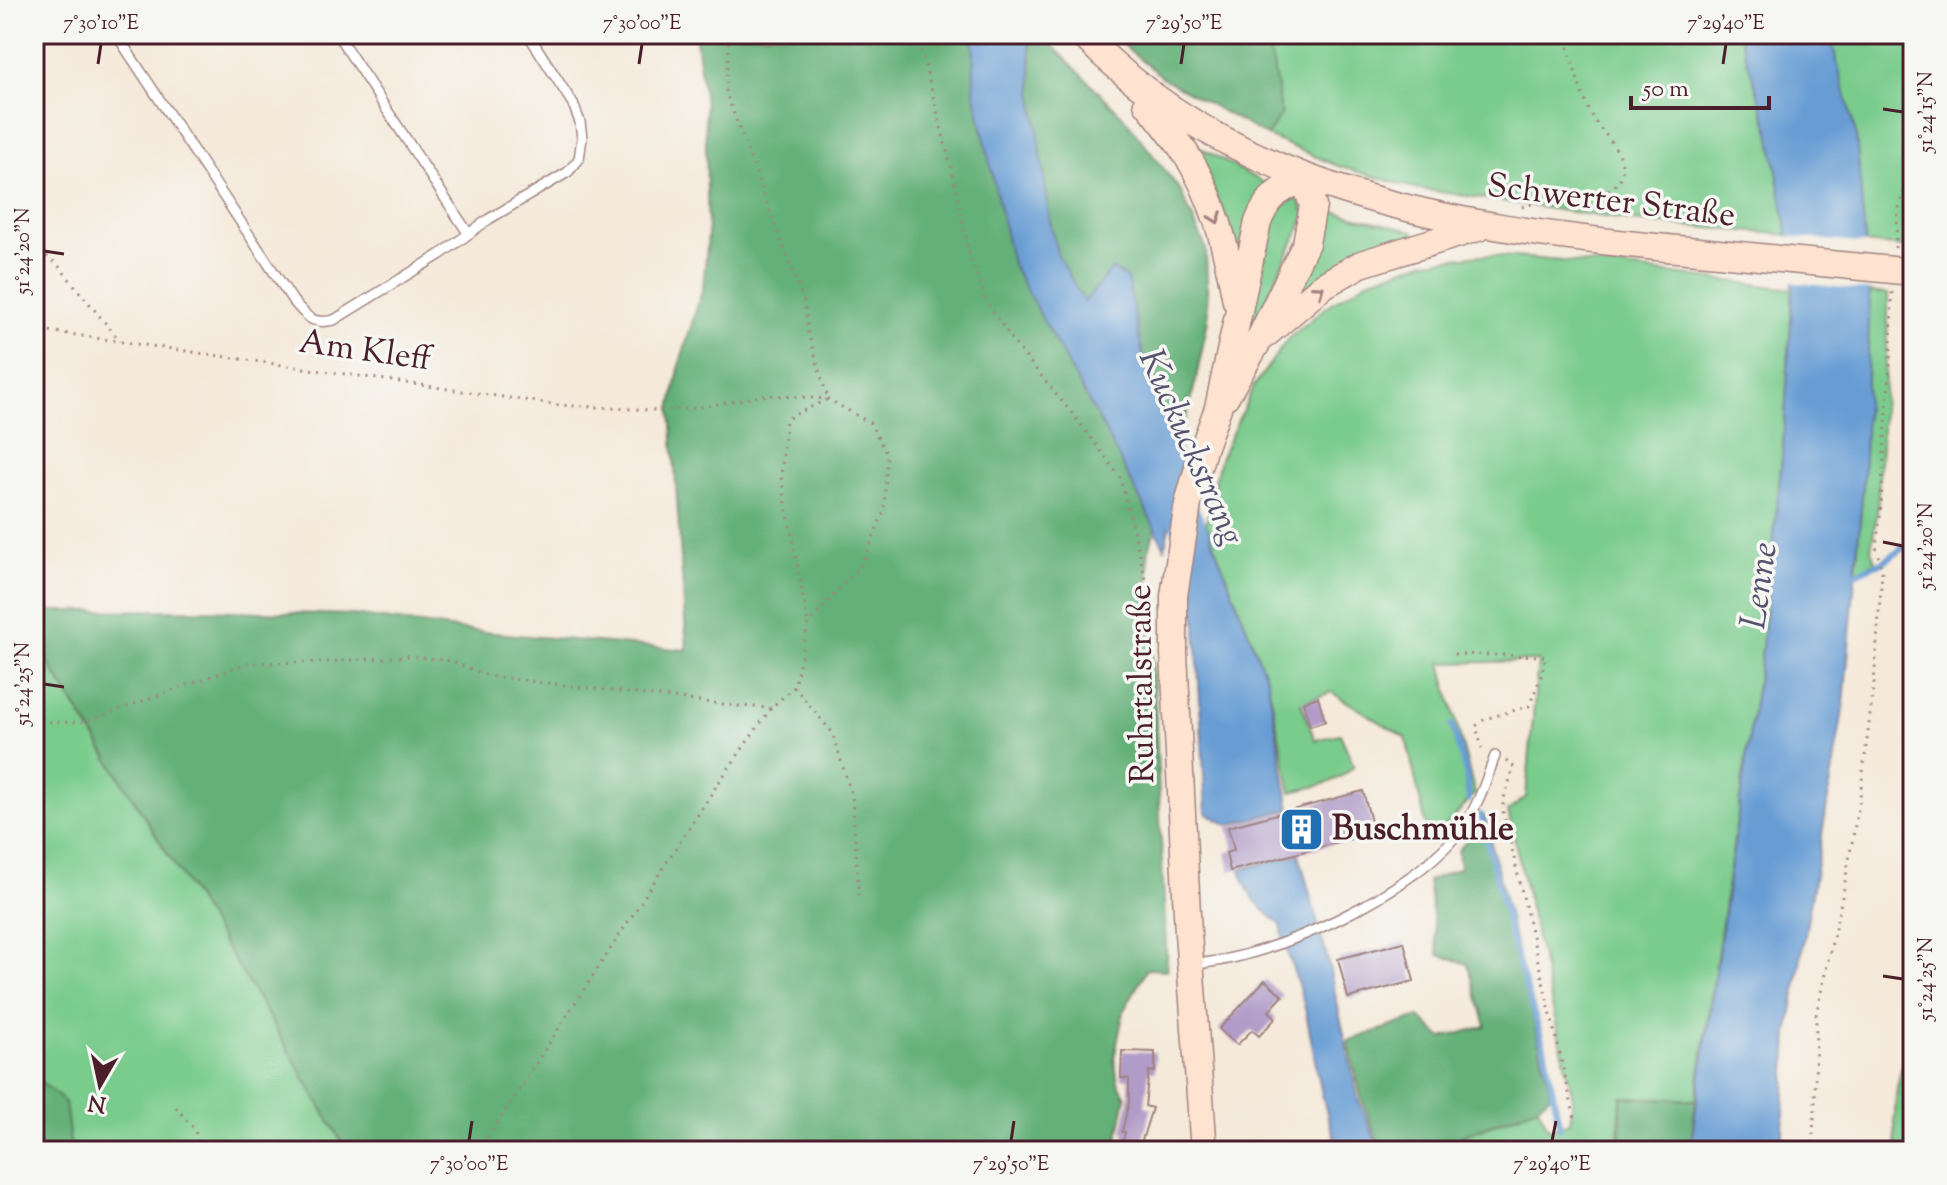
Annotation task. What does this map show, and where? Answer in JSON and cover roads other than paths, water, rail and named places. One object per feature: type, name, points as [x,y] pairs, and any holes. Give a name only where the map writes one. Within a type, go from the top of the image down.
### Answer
[{"type":"main road","points":[[1082,34],[1127,79],[1182,148],[1201,180],[1221,229],[1238,312]]},
{"type":"main road","name":"Schwerter Straße","points":[[1127,79],[1197,126],[1304,178],[1383,202],[1515,230],[1900,271]]},
{"type":"main road","name":"Ruhrtalstraße","points":[[1204,1151],[1190,964],[1174,600],[1188,504],[1218,408],[1255,233],[1263,210],[1276,192],[1304,178],[1313,206],[1311,229],[1259,340],[1218,408]]},
{"type":"main road","points":[[1259,340],[1324,285],[1361,264],[1424,242],[1488,225]]},
{"type":"lane","points":[[116,34],[293,301],[310,319],[321,323],[334,320],[441,254],[468,233],[568,172],[579,159],[582,138],[573,104],[528,34]]},
{"type":"lane","points":[[337,34],[468,233]]},
{"type":"lane","points":[[1190,964],[1220,963],[1321,927],[1386,893],[1432,860],[1461,829],[1471,814],[1495,756]]},
{"type":"water","points":[[973,34],[1029,34],[1033,94],[1050,221],[1057,253],[1084,302],[1112,269],[1127,278],[1144,360],[1182,458],[1165,548],[1105,431],[1012,264],[974,91]]},
{"type":"water","points":[[1739,34],[1830,34],[1856,135],[1870,297],[1863,485],[1844,704],[1788,1035],[1782,1151],[1690,1151],[1762,648],[1783,448],[1793,289],[1786,223],[1770,132]]},
{"type":"water","points":[[1206,524],[1268,682],[1290,809],[1228,825],[1206,813],[1195,608]]},
{"type":"water","points":[[1299,854],[1327,957],[1358,1098],[1380,1151],[1340,1151],[1324,1100],[1303,1002],[1281,925],[1255,901],[1240,870]]},
{"type":"waterway","name":"Kuckuckstrang","points":[[1178,504],[1189,527],[1212,606]]},
{"type":"waterway","points":[[1850,576],[1886,560],[1913,541]]},
{"type":"waterway","points":[[1452,725],[1466,773],[1469,800]]},
{"type":"waterway","points":[[1481,815],[1511,938],[1544,1047],[1560,1128]]},
{"type":"waterway","points":[[1563,1143],[1565,1151]]},
{"type":"place","name":"Buschmühle","points":[[1301,830]]},
{"type":"water label","name":"Lenne","points":[[1761,586]]}]
